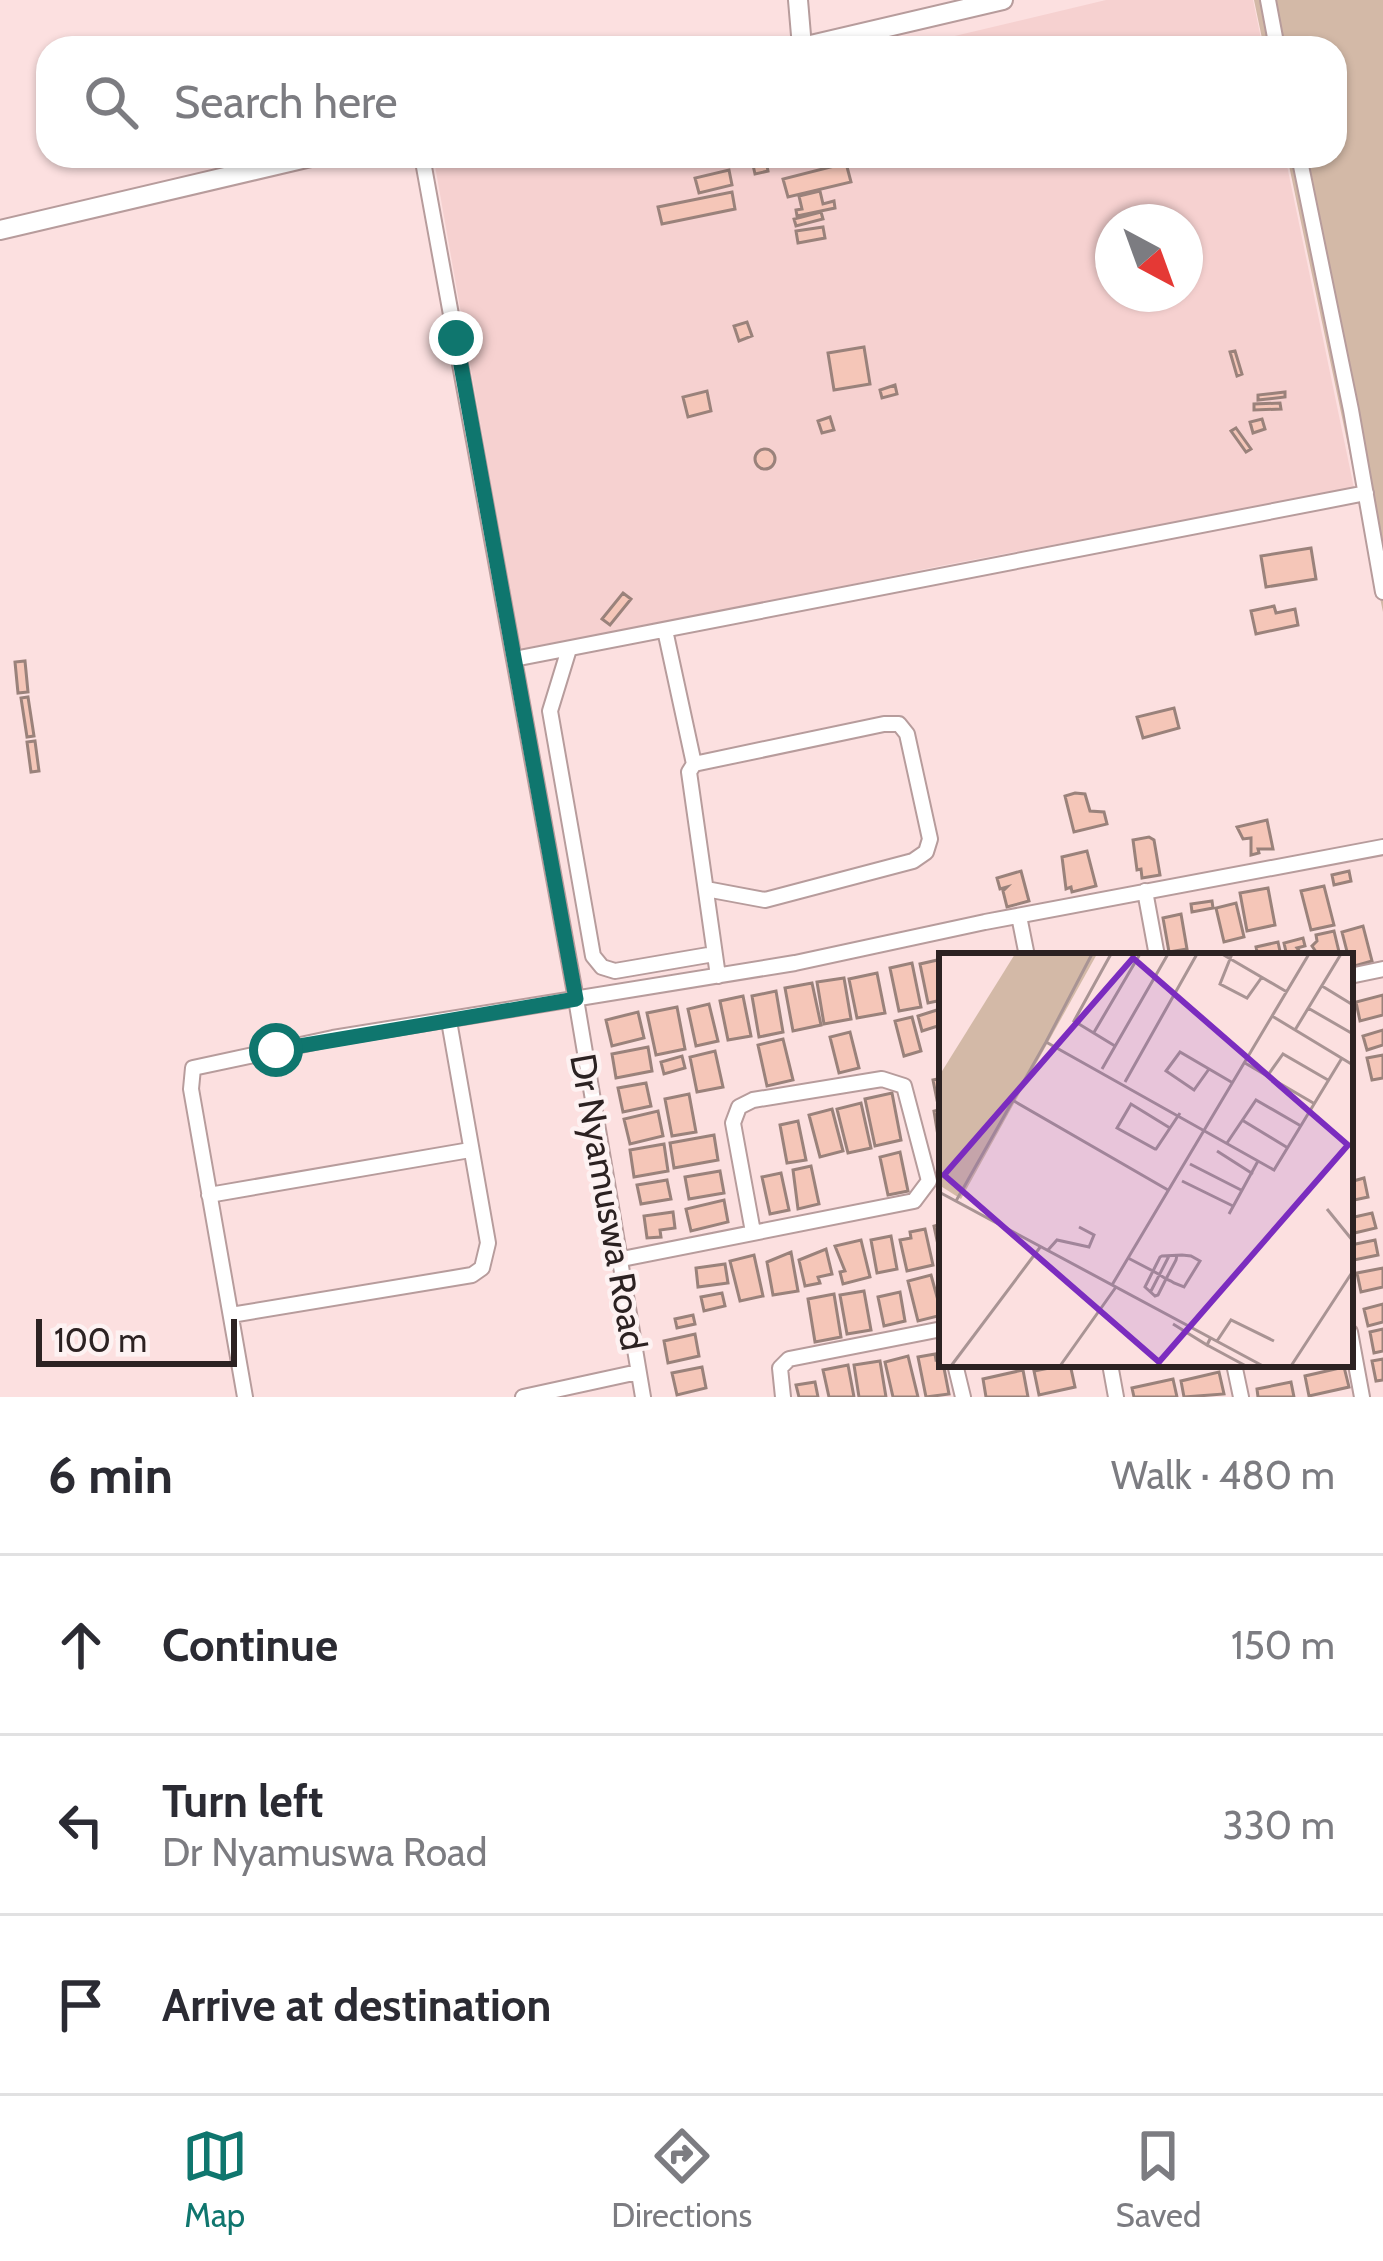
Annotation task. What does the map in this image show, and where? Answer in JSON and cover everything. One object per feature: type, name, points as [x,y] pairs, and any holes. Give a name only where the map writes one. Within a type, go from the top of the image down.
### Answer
[{"type":"street","points":[[798,0],[800,36]]},
{"type":"street","points":[[851,36],[1003,0]]},
{"type":"street","points":[[1268,0],[1275,36]]},
{"type":"street","points":[[0,230],[264,168]]},
{"type":"street","name":"Dr Nyamuswa Road","points":[[424,168],[576,999],[643,1397]]},
{"type":"street","points":[[1300,168],[1383,592]]},
{"type":"street","points":[[514,659],[1366,493]]},
{"type":"street","points":[[665,630],[694,764],[689,772],[718,976]]},
{"type":"street","points":[[569,649],[550,711],[592,956],[602,967],[616,971],[714,954]]},
{"type":"street","points":[[694,764],[899,724],[907,734],[930,839],[926,852],[914,861],[765,900],[706,890]]},
{"type":"street","points":[[245,1397],[191,1090],[193,1068],[333,1038],[718,976],[1383,847]]},
{"type":"street","points":[[1145,891],[1156,953]]},
{"type":"street","points":[[1018,916],[1026,953]]},
{"type":"street","points":[[1353,975],[1383,969]]},
{"type":"street","points":[[231,1315],[472,1275],[482,1268],[488,1243],[449,1021]]},
{"type":"street","points":[[617,1260],[914,1202],[929,1181],[904,1086],[883,1079],[753,1100],[739,1107],[734,1123],[752,1232]]},
{"type":"street","points":[[209,1195],[470,1150]]},
{"type":"street","points":[[783,1397],[780,1368],[789,1359],[939,1330]]},
{"type":"street","points":[[1353,1348],[1362,1397]]},
{"type":"street","points":[[956,1367],[963,1397]]},
{"type":"street","points":[[1111,1367],[1116,1397]]},
{"type":"street","points":[[1235,1367],[1241,1397]]},
{"type":"street","points":[[523,1397],[638,1372]]},
{"type":"shaded area","points":[[1106,0],[1253,0],[1260,36],[954,36]]},
{"type":"shaded area","points":[[1254,0],[1383,0],[1383,612],[1290,168],[1347,168],[1347,36],[1262,36]]},
{"type":"shaded area","points":[[435,168],[1287,168],[1354,488],[940,566],[521,653]]},
{"type":"building","points":[[847,168],[851,182],[788,197],[783,179]]},
{"type":"building","points":[[729,170],[732,185],[699,193],[695,178]]},
{"type":"building","points":[[820,191],[823,204],[834,201],[835,208],[797,216],[796,210],[802,209],[799,196]]},
{"type":"building","points":[[732,192],[735,209],[662,224],[658,207]]},
{"type":"building","points":[[821,212],[823,219],[796,226],[794,219]]},
{"type":"building","points":[[823,227],[825,238],[798,243],[796,231]]},
{"type":"building","points":[[747,322],[752,336],[739,341],[734,326]]},
{"type":"building","points":[[864,347],[870,384],[834,390],[828,353]]},
{"type":"building","points":[[1235,351],[1242,374],[1237,376],[1230,352]]},
{"type":"building","points":[[895,385],[897,394],[882,398],[880,390]]},
{"type":"building","points":[[707,391],[711,411],[688,417],[683,397]]},
{"type":"building","points":[[1285,392],[1285,397],[1258,400],[1258,395]]},
{"type":"building","points":[[1280,403],[1281,409],[1254,410],[1254,404]]},
{"type":"building","points":[[830,417],[834,430],[822,433],[818,421]]},
{"type":"building","points":[[1262,419],[1265,429],[1253,433],[1250,422]]},
{"type":"building","points":[[1236,428],[1251,449],[1246,452],[1231,431]]},
{"type":"building","points":[[765,449],[775,459],[765,469],[755,459]]},
{"type":"building","points":[[1311,548],[1316,579],[1266,587],[1261,556]]},
{"type":"building","points":[[623,593],[631,599],[610,625],[602,619]]},
{"type":"building","points":[[1274,606],[1276,613],[1295,609],[1298,625],[1256,634],[1251,611]]},
{"type":"building","points":[[25,661],[28,692],[18,693],[15,662]]},
{"type":"building","points":[[28,697],[34,736],[27,737],[21,698]]},
{"type":"building","points":[[1174,708],[1179,728],[1143,738],[1137,717]]},
{"type":"building","points":[[35,741],[39,771],[31,772],[27,742]]},
{"type":"building","points":[[1085,794],[1090,811],[1104,812],[1107,824],[1074,832],[1065,796]]},
{"type":"building","points":[[1267,820],[1273,849],[1258,849],[1259,853],[1251,855],[1251,838],[1243,839],[1237,827]]},
{"type":"building","points":[[1133,840],[1154,840],[1160,875],[1142,878]]},
{"type":"building","points":[[1087,851],[1096,886],[1072,892],[1071,887],[1066,889],[1062,857]]},
{"type":"building","points":[[1021,871],[1029,901],[1007,907],[1003,891],[1007,887],[1000,889],[997,878]]},
{"type":"building","points":[[1349,871],[1351,881],[1334,885],[1332,875]]},
{"type":"building","points":[[1324,886],[1334,925],[1311,930],[1301,891]]},
{"type":"building","points":[[1268,888],[1275,925],[1247,931],[1240,893]]},
{"type":"building","points":[[1212,901],[1213,908],[1192,912],[1191,904]]},
{"type":"building","points":[[1236,903],[1244,937],[1224,942],[1216,908]]},
{"type":"building","points":[[1181,914],[1187,949],[1169,952],[1163,918]]},
{"type":"building","points":[[1363,926],[1372,961],[1353,966],[1353,953],[1347,953],[1342,932]]},
{"type":"building","points":[[1334,931],[1339,953],[1317,953],[1312,946],[1316,935]]},
{"type":"building","points":[[1303,938],[1305,946],[1297,948],[1301,953],[1286,953],[1284,943]]},
{"type":"building","points":[[1278,942],[1280,953],[1257,953],[1256,947]]},
{"type":"building","points":[[939,960],[939,1001],[928,1003],[920,964]]},
{"type":"building","points":[[912,963],[921,1007],[899,1011],[890,968]]},
{"type":"building","points":[[877,973],[885,1013],[857,1018],[849,979]]},
{"type":"building","points":[[844,978],[851,1019],[824,1024],[817,982]]},
{"type":"building","points":[[812,983],[821,1025],[793,1031],[785,988]]},
{"type":"building","points":[[776,991],[783,1032],[759,1037],[752,996]]},
{"type":"building","points":[[1383,995],[1383,1015],[1360,1021],[1356,1002]]},
{"type":"building","points":[[743,996],[751,1036],[728,1040],[720,1001]]},
{"type":"building","points":[[709,1004],[718,1041],[696,1046],[688,1009]]},
{"type":"building","points":[[677,1007],[685,1049],[656,1055],[647,1013]]},
{"type":"building","points":[[937,1010],[939,1026],[922,1031],[918,1016]]},
{"type":"building","points":[[638,1012],[644,1038],[612,1046],[606,1020]]},
{"type":"building","points":[[912,1017],[921,1051],[904,1056],[895,1021]]},
{"type":"building","points":[[1383,1030],[1383,1045],[1367,1050],[1363,1036]]},
{"type":"building","points":[[850,1032],[859,1068],[839,1073],[830,1037]]},
{"type":"building","points":[[783,1039],[793,1080],[767,1086],[758,1045]]},
{"type":"building","points":[[648,1047],[652,1071],[616,1078],[612,1054]]},
{"type":"building","points":[[715,1051],[723,1087],[697,1092],[690,1057]]},
{"type":"building","points":[[1383,1055],[1383,1078],[1372,1080],[1367,1058]]},
{"type":"building","points":[[682,1056],[685,1068],[664,1074],[661,1062]]},
{"type":"building","points":[[646,1083],[651,1106],[623,1112],[618,1088]]},
{"type":"building","points":[[892,1093],[901,1140],[875,1146],[865,1099]]},
{"type":"building","points":[[689,1094],[696,1132],[672,1136],[665,1099]]},
{"type":"building","points":[[861,1103],[871,1148],[848,1153],[837,1109]]},
{"type":"building","points":[[832,1109],[843,1151],[820,1157],[809,1115]]},
{"type":"building","points":[[658,1111],[663,1136],[630,1144],[624,1119]]},
{"type":"building","points":[[798,1121],[806,1160],[787,1163],[780,1125]]},
{"type":"building","points":[[714,1135],[718,1160],[674,1168],[670,1143]]},
{"type":"building","points":[[664,1144],[668,1171],[634,1177],[630,1150]]},
{"type":"building","points":[[900,1152],[908,1191],[888,1195],[880,1157]]},
{"type":"building","points":[[811,1166],[819,1204],[798,1209],[793,1170]]},
{"type":"building","points":[[720,1171],[724,1193],[689,1199],[685,1177]]},
{"type":"building","points":[[781,1173],[789,1210],[770,1214],[762,1177]]},
{"type":"building","points":[[1364,1178],[1368,1197],[1353,1200],[1353,1181]]},
{"type":"building","points":[[667,1180],[671,1199],[641,1204],[637,1185]]},
{"type":"building","points":[[724,1200],[728,1222],[691,1231],[686,1209]]},
{"type":"building","points":[[673,1212],[675,1228],[660,1230],[661,1237],[647,1238],[644,1216]]},
{"type":"building","points":[[1372,1213],[1376,1228],[1353,1233],[1353,1217]]},
{"type":"building","points":[[925,1229],[933,1265],[907,1271],[900,1240]]},
{"type":"building","points":[[891,1236],[897,1269],[877,1273],[871,1240]]},
{"type":"building","points":[[861,1240],[870,1277],[843,1284],[840,1272],[845,1271],[835,1246]]},
{"type":"building","points":[[1375,1240],[1378,1255],[1354,1260],[1353,1245]]},
{"type":"building","points":[[826,1249],[832,1274],[805,1286],[799,1260]]},
{"type":"building","points":[[791,1252],[798,1291],[773,1295],[767,1262]]},
{"type":"building","points":[[754,1255],[763,1296],[740,1301],[730,1261]]},
{"type":"building","points":[[725,1264],[728,1283],[698,1287],[696,1268]]},
{"type":"building","points":[[1383,1268],[1383,1287],[1361,1292],[1357,1273]]},
{"type":"building","points":[[931,1275],[939,1316],[918,1321],[908,1281]]},
{"type":"building","points":[[864,1291],[871,1330],[847,1334],[840,1295]]},
{"type":"building","points":[[900,1292],[905,1321],[884,1326],[878,1297]]},
{"type":"building","points":[[722,1293],[725,1306],[704,1311],[701,1297]]},
{"type":"building","points":[[834,1294],[841,1337],[815,1342],[808,1299]]},
{"type":"building","points":[[1383,1304],[1383,1322],[1368,1326],[1364,1309]]},
{"type":"building","points":[[693,1315],[695,1324],[677,1328],[675,1319]]},
{"type":"building","points":[[1383,1329],[1383,1351],[1374,1353],[1370,1332]]},
{"type":"building","points":[[695,1334],[699,1356],[668,1363],[664,1341]]},
{"type":"building","points":[[935,1354],[939,1367],[944,1367],[949,1394],[926,1397],[918,1357]]},
{"type":"building","points":[[908,1356],[918,1397],[893,1397],[885,1362]]},
{"type":"building","points":[[1383,1359],[1383,1380],[1376,1381],[1372,1361]]},
{"type":"building","points":[[880,1361],[886,1397],[859,1397],[854,1365]]},
{"type":"building","points":[[848,1365],[854,1397],[829,1397],[823,1370]]},
{"type":"building","points":[[702,1367],[706,1388],[677,1395],[672,1373]]},
{"type":"building","points":[[1071,1367],[1075,1387],[1039,1395],[1034,1371]]},
{"type":"building","points":[[1344,1367],[1349,1387],[1309,1396],[1305,1376]]},
{"type":"building","points":[[1023,1370],[1028,1397],[986,1397],[983,1379]]},
{"type":"building","points":[[1219,1372],[1224,1394],[1184,1397],[1181,1381]]},
{"type":"building","points":[[1173,1379],[1177,1397],[1134,1397],[1132,1388]]},
{"type":"building","points":[[815,1382],[818,1397],[799,1397],[796,1385]]},
{"type":"building","points":[[1291,1382],[1294,1397],[1258,1397],[1257,1389]]},
{"type":"route","points":[[276,1050],[576,999],[456,338]]}]
